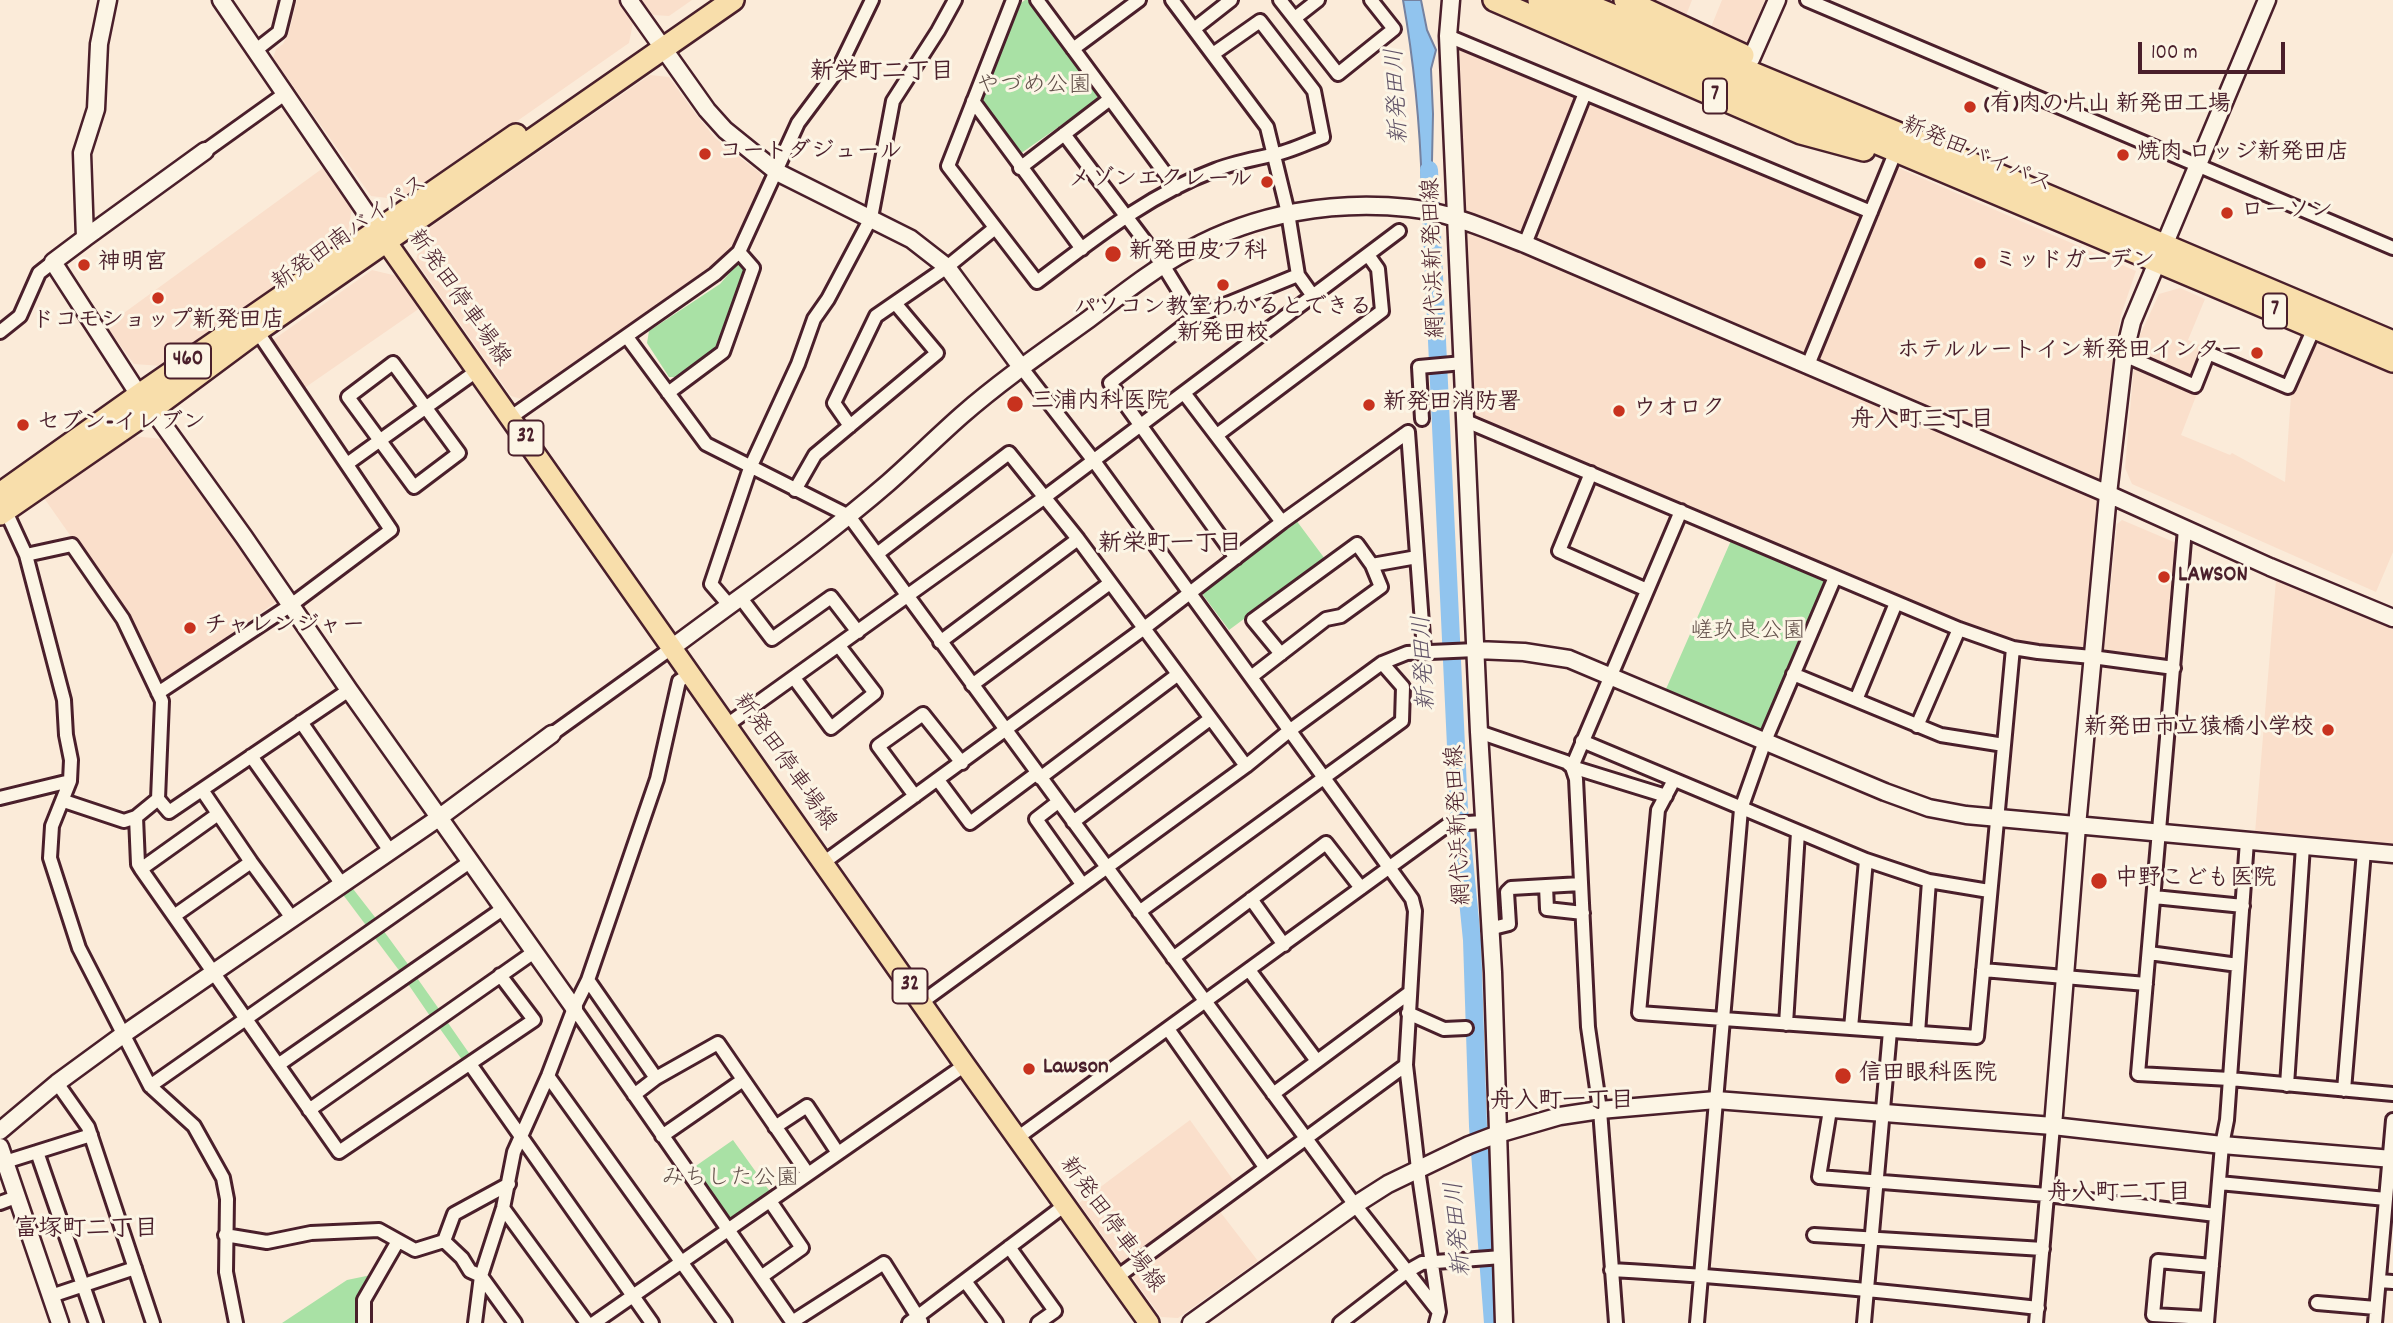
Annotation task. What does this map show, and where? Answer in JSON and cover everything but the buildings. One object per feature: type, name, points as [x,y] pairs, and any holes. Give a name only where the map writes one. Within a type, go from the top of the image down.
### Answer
[{"type":"highway","name":"新発田南バイパス","points":[[660,44],[712,0]]},
{"type":"highway","name":"新発田南バイパス","points":[[1,504],[660,44],[733,0]]},
{"type":"highway","name":"7","points":[[1494,0],[1801,133],[1943,172]]},
{"type":"highway","name":"新発田バイパス","points":[[1539,0],[1626,30],[1982,168],[2314,328],[2393,361]]},
{"type":"highway","name":"新発田バイパス","points":[[1576,0],[1626,30],[1943,172],[2393,342]]},
{"type":"highway","name":"7","points":[[1625,0],[1906,128],[1982,168]]},
{"type":"highway","name":"新発田南バイパス","points":[[145,402],[257,331],[382,236]]},
{"type":"main road","name":"新発田停車場線","points":[[382,236],[1149,1323]]},
{"type":"street","points":[[85,238],[82,153],[96,109],[99,44],[108,0]]},
{"type":"street","points":[[221,0],[382,236]]},
{"type":"street","points":[[256,50],[279,32],[287,0]]},
{"type":"street","points":[[629,0],[707,110],[725,130],[777,172],[911,239],[947,267],[1094,461],[1412,899],[1415,911],[1406,1065],[1437,1318]]},
{"type":"street","points":[[511,417],[715,274],[739,252],[798,123],[839,68],[872,0]]},
{"type":"street","points":[[858,632],[831,597],[772,639],[734,601],[711,584],[750,468],[798,364],[814,319],[828,299],[871,218],[893,101],[939,31],[955,0]]},
{"type":"street","points":[[1013,0],[948,166],[1037,282],[1125,216],[1176,188],[1214,170],[1259,156],[1273,155],[1323,137],[1314,91],[1259,21],[1213,54]]},
{"type":"street","points":[[1037,0],[1176,188]]},
{"type":"street","points":[[1073,49],[1139,0]]},
{"type":"street","points":[[1172,0],[1267,127],[1288,213],[1298,275],[1313,296]]},
{"type":"street","points":[[1194,29],[1231,0]]},
{"type":"street","points":[[1280,0],[1338,74],[1394,29],[1371,0]]},
{"type":"street","points":[[1295,18],[1318,0]]},
{"type":"street","name":"網代浜新発田線","points":[[1451,0],[1448,36],[1466,421],[1471,650],[1479,732],[1477,823],[1489,929],[1493,1136],[1504,1323]]},
{"type":"street","points":[[1751,59],[1777,0]]},
{"type":"street","points":[[1807,0],[2393,248]]},
{"type":"street","points":[[2036,1323],[2092,657],[2124,355],[2132,322],[2267,0]]},
{"type":"street","points":[[1448,36],[1871,212]]},
{"type":"street","points":[[0,332],[20,316],[39,273],[286,93]]},
{"type":"street","points":[[1525,244],[1585,93]]},
{"type":"street","points":[[1020,168],[1110,99]]},
{"type":"street","points":[[973,101],[1082,249]]},
{"type":"street","points":[[1063,134],[1163,265],[1195,317]]},
{"type":"street","points":[[1808,365],[1893,158]]},
{"type":"street","points":[[0,1131],[57,1083],[124,1034],[440,817],[849,516],[963,414],[1021,367],[1163,265],[1223,233],[1288,213],[1363,204],[1412,208],[1457,218],[1525,244],[2393,618]]},
{"type":"street","points":[[850,426],[834,403],[876,316],[947,267],[995,228]]},
{"type":"street","points":[[727,725],[1094,461],[1399,231]]},
{"type":"street","points":[[668,393],[723,352],[753,268],[739,252]]},
{"type":"street","points":[[1217,435],[1382,311],[1378,269],[1368,255]]},
{"type":"street","points":[[53,262],[145,402],[292,605],[792,1323],[884,1263],[916,1321],[1065,1205]]},
{"type":"street","points":[[1236,558],[1110,383],[1195,317],[1298,275]]},
{"type":"street","points":[[795,490],[815,455],[937,353],[895,303]]},
{"type":"street","points":[[2124,355],[2195,386],[2208,353],[2288,387],[2314,328]]},
{"type":"street","points":[[158,693],[292,605],[391,530],[257,331]]},
{"type":"street","points":[[627,337],[706,444],[849,516],[1406,1272],[1437,1318]]},
{"type":"street","points":[[393,363],[426,407],[459,453],[414,487],[348,397],[393,363]]},
{"type":"street","points":[[1422,419],[1419,367],[1463,363]]},
{"type":"street","points":[[347,464],[478,370]]},
{"type":"street","points":[[1184,393],[1282,522]]},
{"type":"street","points":[[1466,421],[1896,603],[2012,648],[2174,668]]},
{"type":"street","points":[[823,863],[1143,629],[1282,522],[1408,432],[1424,651]]},
{"type":"street","points":[[877,554],[1009,453],[1078,539],[1246,766]]},
{"type":"street","points":[[1591,473],[1559,551],[1647,590]]},
{"type":"street","points":[[1,504],[26,555],[64,700],[71,760],[70,781],[52,827],[51,858],[79,948],[150,1086],[194,1126],[223,1178],[227,1199],[226,1272],[236,1323]]},
{"type":"street","points":[[1616,1323],[1600,1110],[1588,1027],[1576,779],[1572,767],[1681,510]]},
{"type":"street","points":[[2185,529],[2138,1074],[2230,1079],[2393,1094]]},
{"type":"street","points":[[940,642],[1078,539]]},
{"type":"street","points":[[1251,677],[1281,654],[1326,619],[1341,616],[1381,587],[1372,565],[1357,544],[1253,620],[1281,654]]},
{"type":"street","points":[[26,555],[72,545],[123,619],[162,701],[158,799],[169,812],[349,690]]},
{"type":"street","points":[[1372,565],[1417,557]]},
{"type":"street","points":[[1697,1323],[1741,809],[1765,741],[1835,577]]},
{"type":"street","points":[[972,685],[1110,583]]},
{"type":"street","points":[[1856,700],[1896,603]]},
{"type":"street","points":[[1917,726],[1959,629]]},
{"type":"street","points":[[794,678],[831,728],[875,693],[839,646]]},
{"type":"street","points":[[1674,780],[1658,810],[1639,1013],[1977,1037],[2012,648]]},
{"type":"street","points":[[922,1002],[1246,766],[1382,663],[1407,653],[1424,651],[1524,652],[1569,659],[1929,808],[2077,826],[2393,854]]},
{"type":"street","points":[[1139,912],[1402,720],[1403,687],[1382,663]]},
{"type":"street","points":[[475,1323],[481,1276],[503,1208],[514,1152],[588,980],[657,779],[679,681],[692,673]]},
{"type":"street","points":[[1793,674],[1941,735],[2004,745]]},
{"type":"street","points":[[938,780],[970,823],[1177,675]]},
{"type":"street","points":[[915,796],[877,746],[923,714],[962,763]]},
{"type":"street","points":[[1073,822],[1210,719]]},
{"type":"street","points":[[301,722],[390,851]]},
{"type":"street","points":[[1479,732],[1566,762],[1572,767],[1666,796]]},
{"type":"street","points":[[1582,741],[1866,860],[1929,881],[1989,891]]},
{"type":"street","points":[[251,756],[341,883]]},
{"type":"street","points":[[0,798],[70,781]]},
{"type":"street","points":[[202,790],[292,918]]},
{"type":"street","points":[[64,801],[124,821],[136,817],[158,799]]},
{"type":"street","points":[[1058,802],[1036,819],[1082,884]]},
{"type":"street","points":[[141,869],[218,814]]},
{"type":"street","points":[[136,817],[138,864],[141,869],[339,1152],[534,1020],[500,975]]},
{"type":"street","points":[[1017,1138],[1449,824],[1477,823]]},
{"type":"street","points":[[1786,1024],[1798,832]]},
{"type":"street","points":[[2212,1266],[2158,1261],[2153,1314],[2207,1320],[2230,1079],[2247,841]]},
{"type":"street","points":[[1173,958],[1326,843],[1361,888]]},
{"type":"street","points":[[2287,1085],[2303,846]]},
{"type":"street","points":[[2344,1090],[2364,851]]},
{"type":"street","points":[[1851,1028],[1866,860]]},
{"type":"street","points":[[150,1086],[471,861]]},
{"type":"street","points":[[174,916],[251,862]]},
{"type":"street","points":[[1917,1033],[1929,881]]},
{"type":"street","points":[[1489,929],[1509,924],[1507,892],[1511,888],[1581,884]]},
{"type":"street","points":[[1546,886],[1547,909],[1583,913]]},
{"type":"street","points":[[2154,897],[2242,906]]},
{"type":"street","points":[[1251,899],[1284,944]]},
{"type":"street","points":[[278,1065],[503,908]]},
{"type":"street","points":[[309,1110],[534,952]]},
{"type":"street","points":[[2149,953],[2238,965]]},
{"type":"street","points":[[1249,970],[1317,1061]]},
{"type":"street","points":[[1983,970],[2146,984]]},
{"type":"street","points":[[588,980],[656,1078]]},
{"type":"street","points":[[1273,1094],[1409,993]]},
{"type":"street","points":[[1408,1013],[1444,1029],[1466,1028]]},
{"type":"street","points":[[1168,1029],[1265,1167]]},
{"type":"street","points":[[1864,1323],[1890,1031]]},
{"type":"street","points":[[634,1095],[656,1078],[718,1043],[808,1174]]},
{"type":"street","points":[[470,1064],[652,1323]]},
{"type":"street","points":[[594,1323],[965,1065]]},
{"type":"street","points":[[1116,1277],[1406,1065]]},
{"type":"street","points":[[548,1076],[725,1323]]},
{"type":"street","points":[[663,1136],[743,1080]]},
{"type":"street","points":[[57,1083],[88,1127],[153,1323]]},
{"type":"street","points":[[1191,1323],[1355,1205],[1418,1169],[1469,1144],[1493,1136],[1560,1116],[1600,1110],[1716,1100],[2053,1126],[2222,1145],[2391,1159]]},
{"type":"street","points":[[775,1127],[807,1105],[838,1153]]},
{"type":"street","points":[[1830,1110],[1819,1177],[2048,1195],[2216,1215]]},
{"type":"street","points":[[2375,1323],[2388,1226],[2386,1199],[2393,1120]]},
{"type":"street","points":[[60,1323],[3,1154],[37,1152],[91,1135]]},
{"type":"street","points":[[37,1152],[96,1323]]},
{"type":"street","points":[[2219,1183],[2386,1199]]},
{"type":"street","points":[[444,1241],[454,1214],[509,1184]]},
{"type":"street","points":[[0,1203],[16,1197]]},
{"type":"street","points":[[761,1278],[802,1248],[770,1200]]},
{"type":"street","points":[[503,1208],[587,1323]]},
{"type":"street","points":[[225,1235],[267,1242],[311,1233],[379,1230],[415,1251],[444,1241]]},
{"type":"street","points":[[1814,1235],[2043,1249]]},
{"type":"street","points":[[364,1323],[365,1300],[398,1241]]},
{"type":"street","points":[[444,1241],[462,1258],[470,1271],[481,1276],[515,1323]]},
{"type":"street","points":[[1009,1247],[1055,1311],[1038,1323]]},
{"type":"street","points":[[1340,1323],[1406,1272],[1422,1263],[1500,1258]]},
{"type":"street","points":[[51,1296],[135,1268]]},
{"type":"street","points":[[1611,1270],[1866,1288],[2038,1308]]},
{"type":"street","points":[[965,1281],[996,1323]]},
{"type":"street","points":[[2379,1281],[2393,1282]]},
{"type":"street","points":[[2317,1303],[2376,1308]]},
{"type":"shaded area","points":[[297,0],[618,0],[633,23],[629,43],[404,200],[371,196],[273,58],[276,49],[283,44],[289,32]]},
{"type":"shaded area","points":[[641,0],[692,0],[669,16],[653,15]]},
{"type":"shaded area","points":[[1641,0],[1692,0],[1685,18]]},
{"type":"shaded area","points":[[1722,0],[1765,0],[1747,43],[1711,27]]},
{"type":"shaded area","points":[[1455,42],[1872,217],[1894,166],[2136,271],[2121,315],[2113,358],[2087,652],[2034,647],[1961,625],[1472,417]]},
{"type":"shaded area","points":[[650,75],[669,77],[715,138],[760,173],[765,188],[737,245],[713,270],[525,400],[511,396],[416,261],[422,233]]},
{"type":"shaded area","points":[[323,168],[352,208],[347,238],[162,366],[134,364],[106,326]]},
{"type":"shaded area","points":[[372,270],[397,276],[420,308],[303,389],[270,342]]},
{"type":"shaded area","points":[[2180,288],[2205,299],[2188,340],[2205,347],[2192,379],[2135,355],[2140,335],[2159,294]]},
{"type":"shaded area","points":[[2313,339],[2393,374],[2393,552],[2376,592],[2132,484],[2125,468],[2134,365],[2198,391],[2181,435],[2230,455],[2232,453],[2285,482],[2291,395]]},
{"type":"shaded area","points":[[133,436],[163,439],[277,595],[276,602],[158,685],[126,615],[44,498]]},
{"type":"shaded area","points":[[2122,520],[2181,545],[2171,656],[2167,660],[2108,652],[2104,648],[2117,524]]},
{"type":"shaded area","name":"新発田市立猿橋小学校","points":[[2276,580],[2393,628],[2393,844],[2255,833]]},
{"type":"shaded area","points":[[1190,1120],[1241,1191],[1218,1209],[1258,1261],[1178,1318],[1161,1317],[1079,1203]]},
{"type":"green space","name":"やづめ公園","points":[[1028,0],[1098,95],[1097,100],[1020,154],[978,99],[1013,9]]},
{"type":"green space","points":[[739,262],[748,268],[716,352],[676,377],[669,377],[647,343],[649,331],[720,284]]},
{"type":"green space","points":[[1296,520],[1325,559],[1229,630],[1200,591]]},
{"type":"green space","name":"嵯玖良公園","points":[[1733,536],[1829,579],[1763,732],[1666,689]]},
{"type":"green space","points":[[350,885],[378,921],[368,928],[341,892]]},
{"type":"green space","points":[[383,930],[410,967],[401,973],[374,937]]},
{"type":"green space","points":[[415,975],[441,1012],[432,1019],[406,981]]},
{"type":"green space","points":[[446,1020],[471,1056],[463,1061],[438,1026]]},
{"type":"green space","name":"みちした公園","points":[[733,1140],[771,1193],[733,1221],[725,1220],[690,1170]]},
{"type":"green space","points":[[376,1274],[362,1323],[282,1323],[347,1280]]},
{"type":"water","points":[[1403,0],[1421,0],[1427,30],[1436,50],[1431,69],[1435,191],[1422,189],[1416,94]]},
{"type":"waterway","name":"新発田川","points":[[1429,170],[1459,810],[1472,940],[1478,1126],[1493,1323]]},
{"type":"place","name":"(有)肉の片山 新発田工場","points":[[1970,107]]},
{"type":"place","name":"コートダジュール","points":[[705,154]]},
{"type":"place","name":"焼肉 ロッジ新発田店","points":[[2123,155]]},
{"type":"place","name":"メゾンエクレール","points":[[1267,182]]},
{"type":"place","name":"ローソン","points":[[2227,213]]},
{"type":"place","name":"新発田皮フ科","points":[[1113,254]]},
{"type":"place","name":"ミッドガーデン","points":[[1980,263]]},
{"type":"place","name":"神明宮","points":[[84,265]]},
{"type":"place","name":"パソコン教室わかるとできる 新発田校","points":[[1223,285]]},
{"type":"place","name":"ドコモショップ新発田店","points":[[158,298]]},
{"type":"place","name":"ホテルルートイン新発田インター","points":[[2257,353]]},
{"type":"place","name":"三浦内科医院","points":[[1015,404]]},
{"type":"place","name":"新発田消防署","points":[[1369,405]]},
{"type":"place","name":"ウオロク","points":[[1619,411]]},
{"type":"place","name":"セブン-イレブン","points":[[23,425]]},
{"type":"place","name":"LAWSON","points":[[2164,577]]},
{"type":"place","name":"チャレンジャー","points":[[190,628]]},
{"type":"place","name":"新発田市立猿橋小学校","points":[[2328,730]]},
{"type":"place","name":"中野こども医院","points":[[2099,881]]},
{"type":"place","name":"Lawson","points":[[1029,1069]]},
{"type":"place","name":"信田眼科医院","points":[[1843,1076]]},
{"type":"district","name":"新栄町二丁目","points":[[882,75]]},
{"type":"district","name":"舟入町三丁目","points":[[1922,423]]},
{"type":"district","name":"新栄町一丁目","points":[[1170,547]]},
{"type":"district","name":"舟入町一丁目","points":[[1562,1104]]},
{"type":"district","name":"舟入町二丁目","points":[[2119,1196]]},
{"type":"district","name":"富塚町二丁目","points":[[86,1232]]}]
